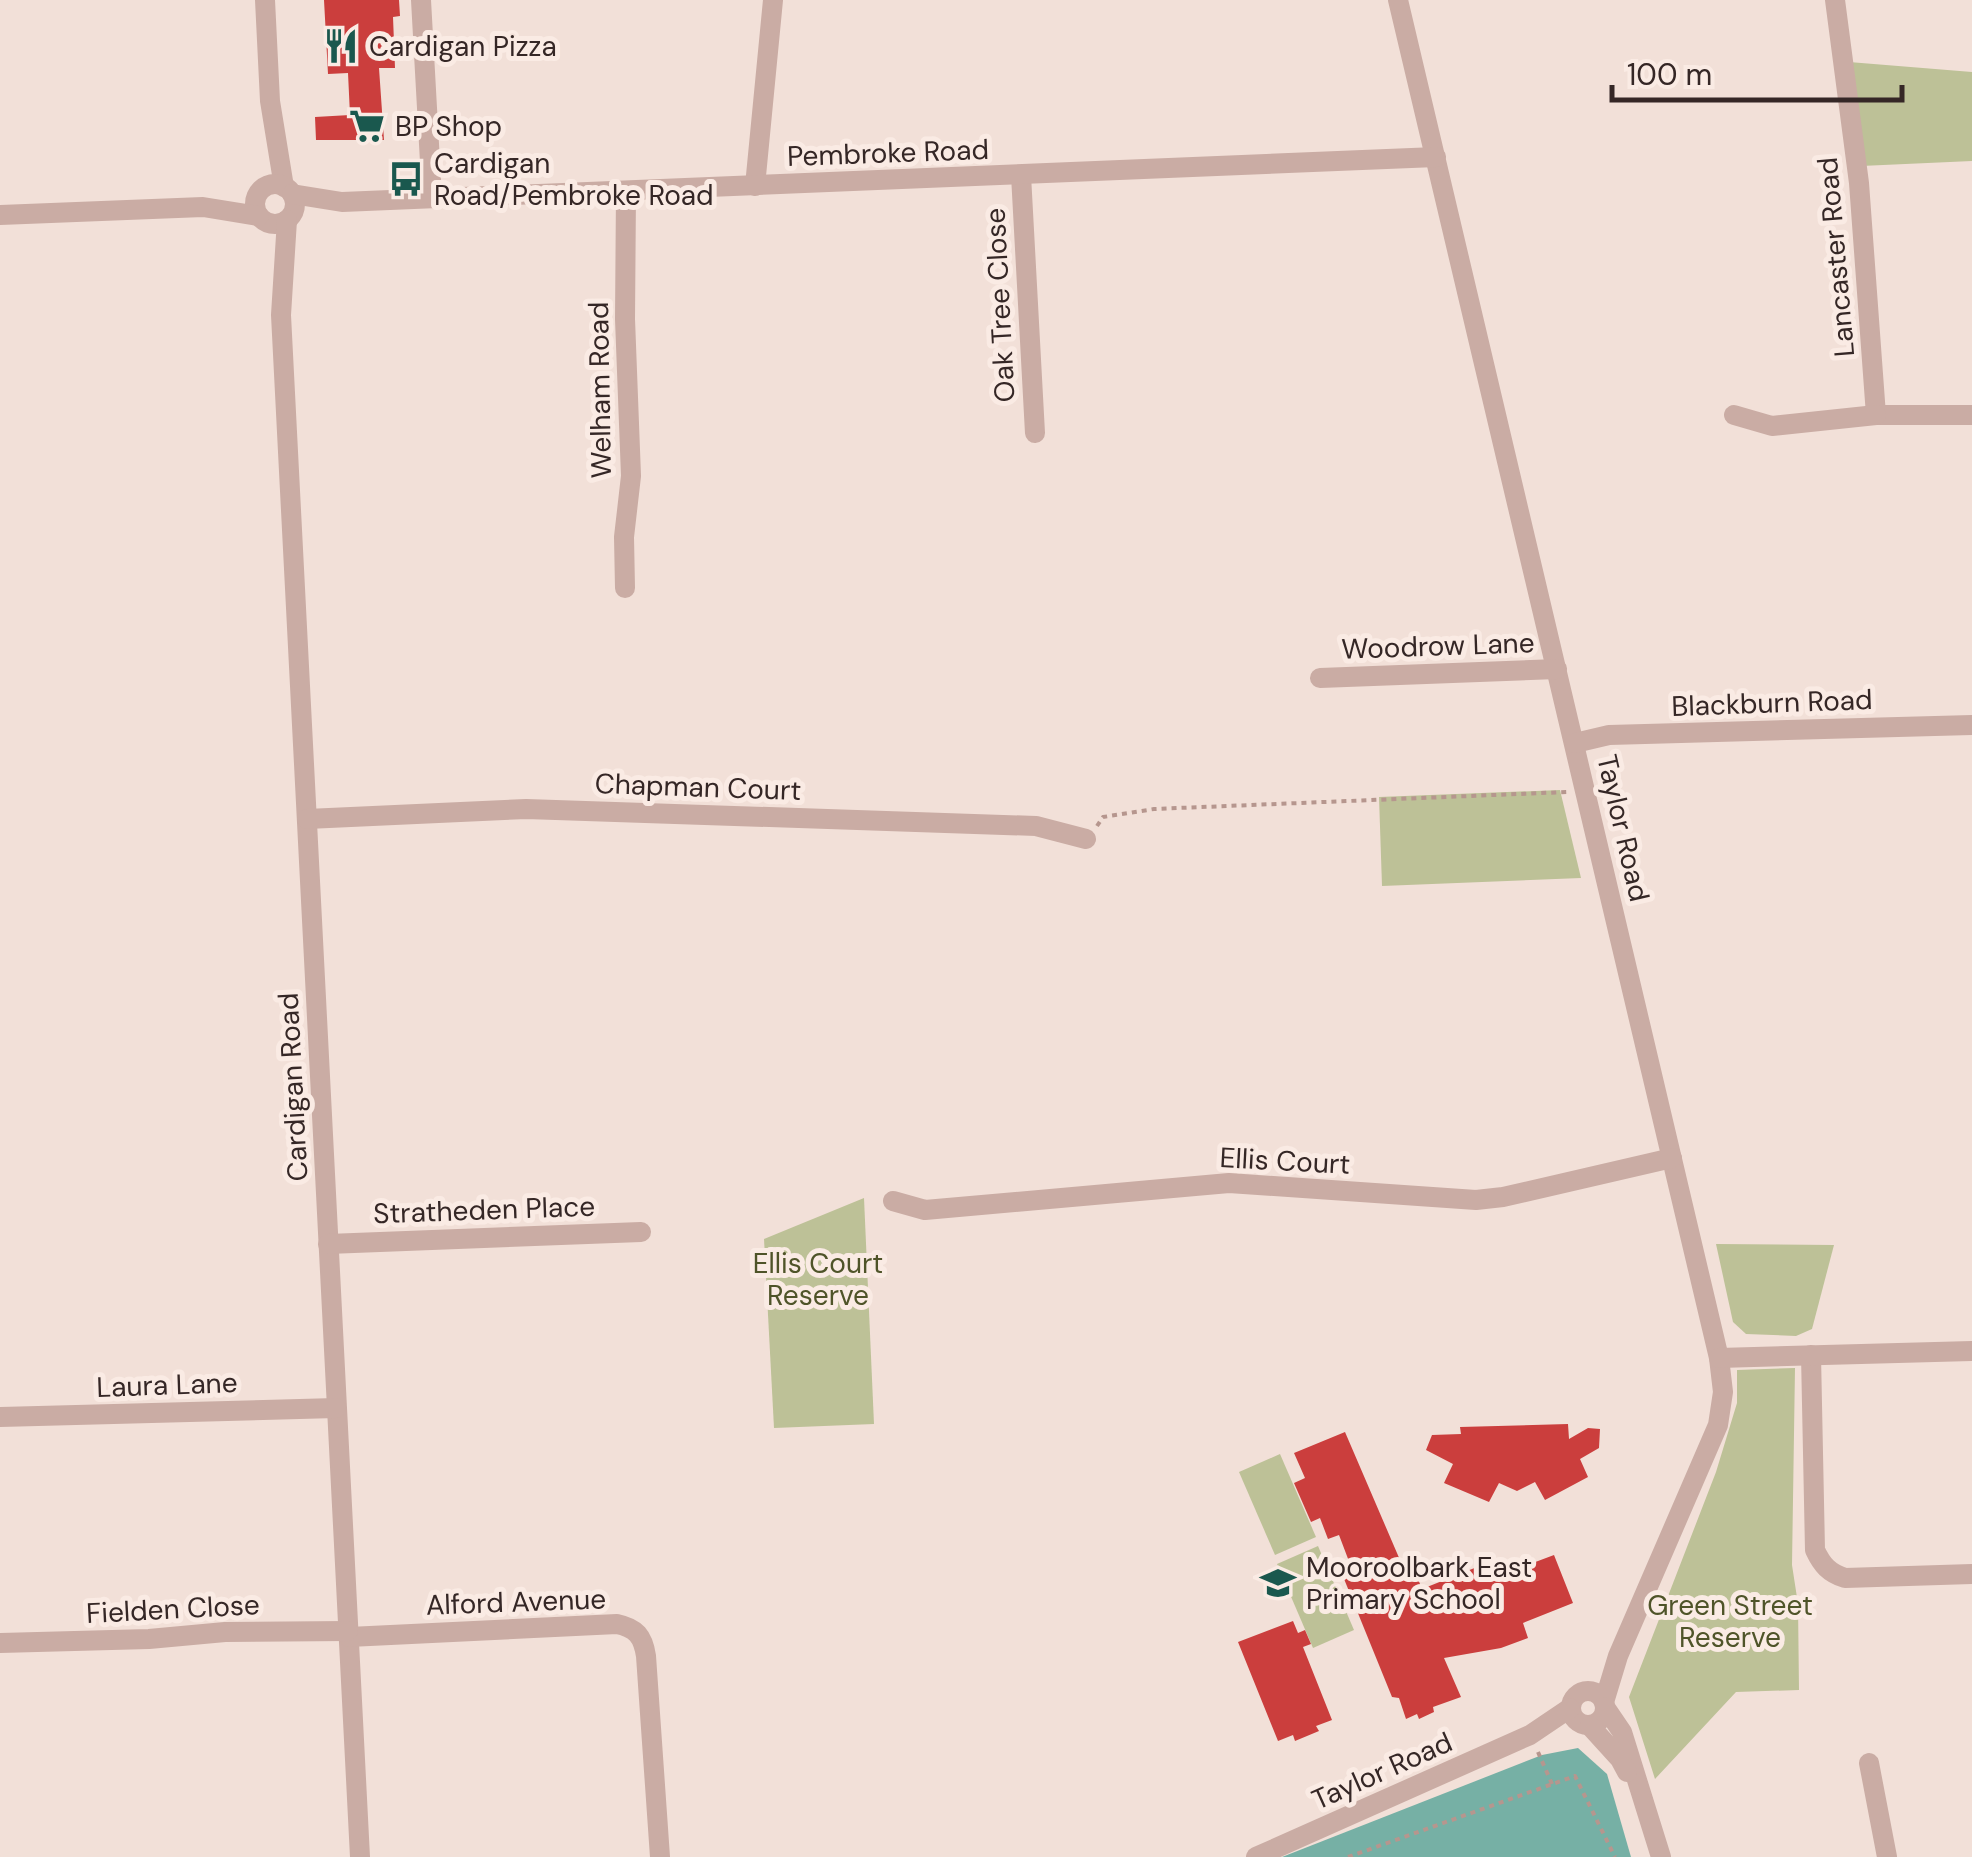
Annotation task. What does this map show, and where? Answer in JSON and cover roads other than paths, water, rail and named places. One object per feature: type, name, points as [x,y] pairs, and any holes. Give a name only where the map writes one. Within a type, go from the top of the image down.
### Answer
[{"type":"street","name":"Cardigan Road","points":[[265,0],[280,199],[281,315],[360,1857]]},
{"type":"street","points":[[421,0],[432,198]]},
{"type":"street","points":[[755,186],[773,0]]},
{"type":"street","name":"Taylor Road","points":[[1398,0],[1720,1358],[1723,1392],[1718,1426],[1618,1656],[1604,1704]]},
{"type":"street","name":"Lancaster Road","points":[[1836,0],[1859,183],[1876,415]]},
{"type":"street","name":"Pembroke Road","points":[[0,215],[204,207],[280,199],[342,202],[626,192],[1436,157]]},
{"type":"street","name":"Oak Tree Close","points":[[1021,174],[1034,433]]},
{"type":"street","name":"Welham Road","points":[[625,588],[624,537],[631,476],[625,319],[626,192]]},
{"type":"street","name":"Cardigan Road","points":[[280,199],[255,204],[281,315]]},
{"type":"street","name":"Pembroke Road","points":[[204,207],[261,218]]},
{"type":"street","points":[[1734,415],[1772,426],[1876,415],[1972,416]]},
{"type":"street","name":"Woodrow Lane","points":[[1320,678],[1557,669]]},
{"type":"street","name":"Blackburn Road","points":[[1575,743],[1609,736],[1972,725]]},
{"type":"street","name":"Chapman Court","points":[[307,819],[526,809],[1036,826],[1086,839]]},
{"type":"street","name":"Ellis Court","points":[[893,1201],[925,1210],[1229,1182],[1476,1200],[1672,1158]]},
{"type":"street","name":"Stratheden Place","points":[[328,1244],[642,1232]]},
{"type":"street","points":[[1720,1358],[1972,1351]]},
{"type":"street","points":[[1811,1355],[1815,1550],[1821,1563],[1832,1574],[1845,1578],[1972,1574]]},
{"type":"street","name":"Laura Lane","points":[[0,1416],[336,1408]]},
{"type":"street","name":"Alford Avenue","points":[[348,1634],[617,1624],[637,1632],[644,1642],[646,1656],[660,1857]]},
{"type":"street","name":"Fielden Close","points":[[0,1643],[149,1639],[225,1632],[348,1634]]},
{"type":"street","name":"Taylor Road","points":[[1532,1740],[1618,1656]]},
{"type":"street","points":[[1643,1800],[1620,1759],[1587,1726],[1574,1719],[1576,1700],[1593,1692],[1622,1732],[1661,1857]]},
{"type":"street","points":[[1587,1726],[1599,1722],[1604,1704]]},
{"type":"street","name":"Taylor Road","points":[[1256,1857],[1532,1740],[1587,1726]]},
{"type":"street","points":[[1869,1763],[1887,1857]]},
{"type":"water","points":[[1578,1748],[1607,1774],[1631,1857],[1282,1857],[1542,1755]]},
{"type":"place","name":"Cardigan Pizza","points":[[341,46]]},
{"type":"place","name":"BP Shop","points":[[367,126]]},
{"type":"place","name":"Cardigan Road/Pembroke Road","points":[[406,179]]},
{"type":"place","name":"Mooroolbark East Primary School","points":[[1278,1583]]},
{"type":"park label","name":"Ellis Court Reserve","points":[[818,1279]]},
{"type":"park label","name":"Green Street Reserve","points":[[1730,1621]]}]
